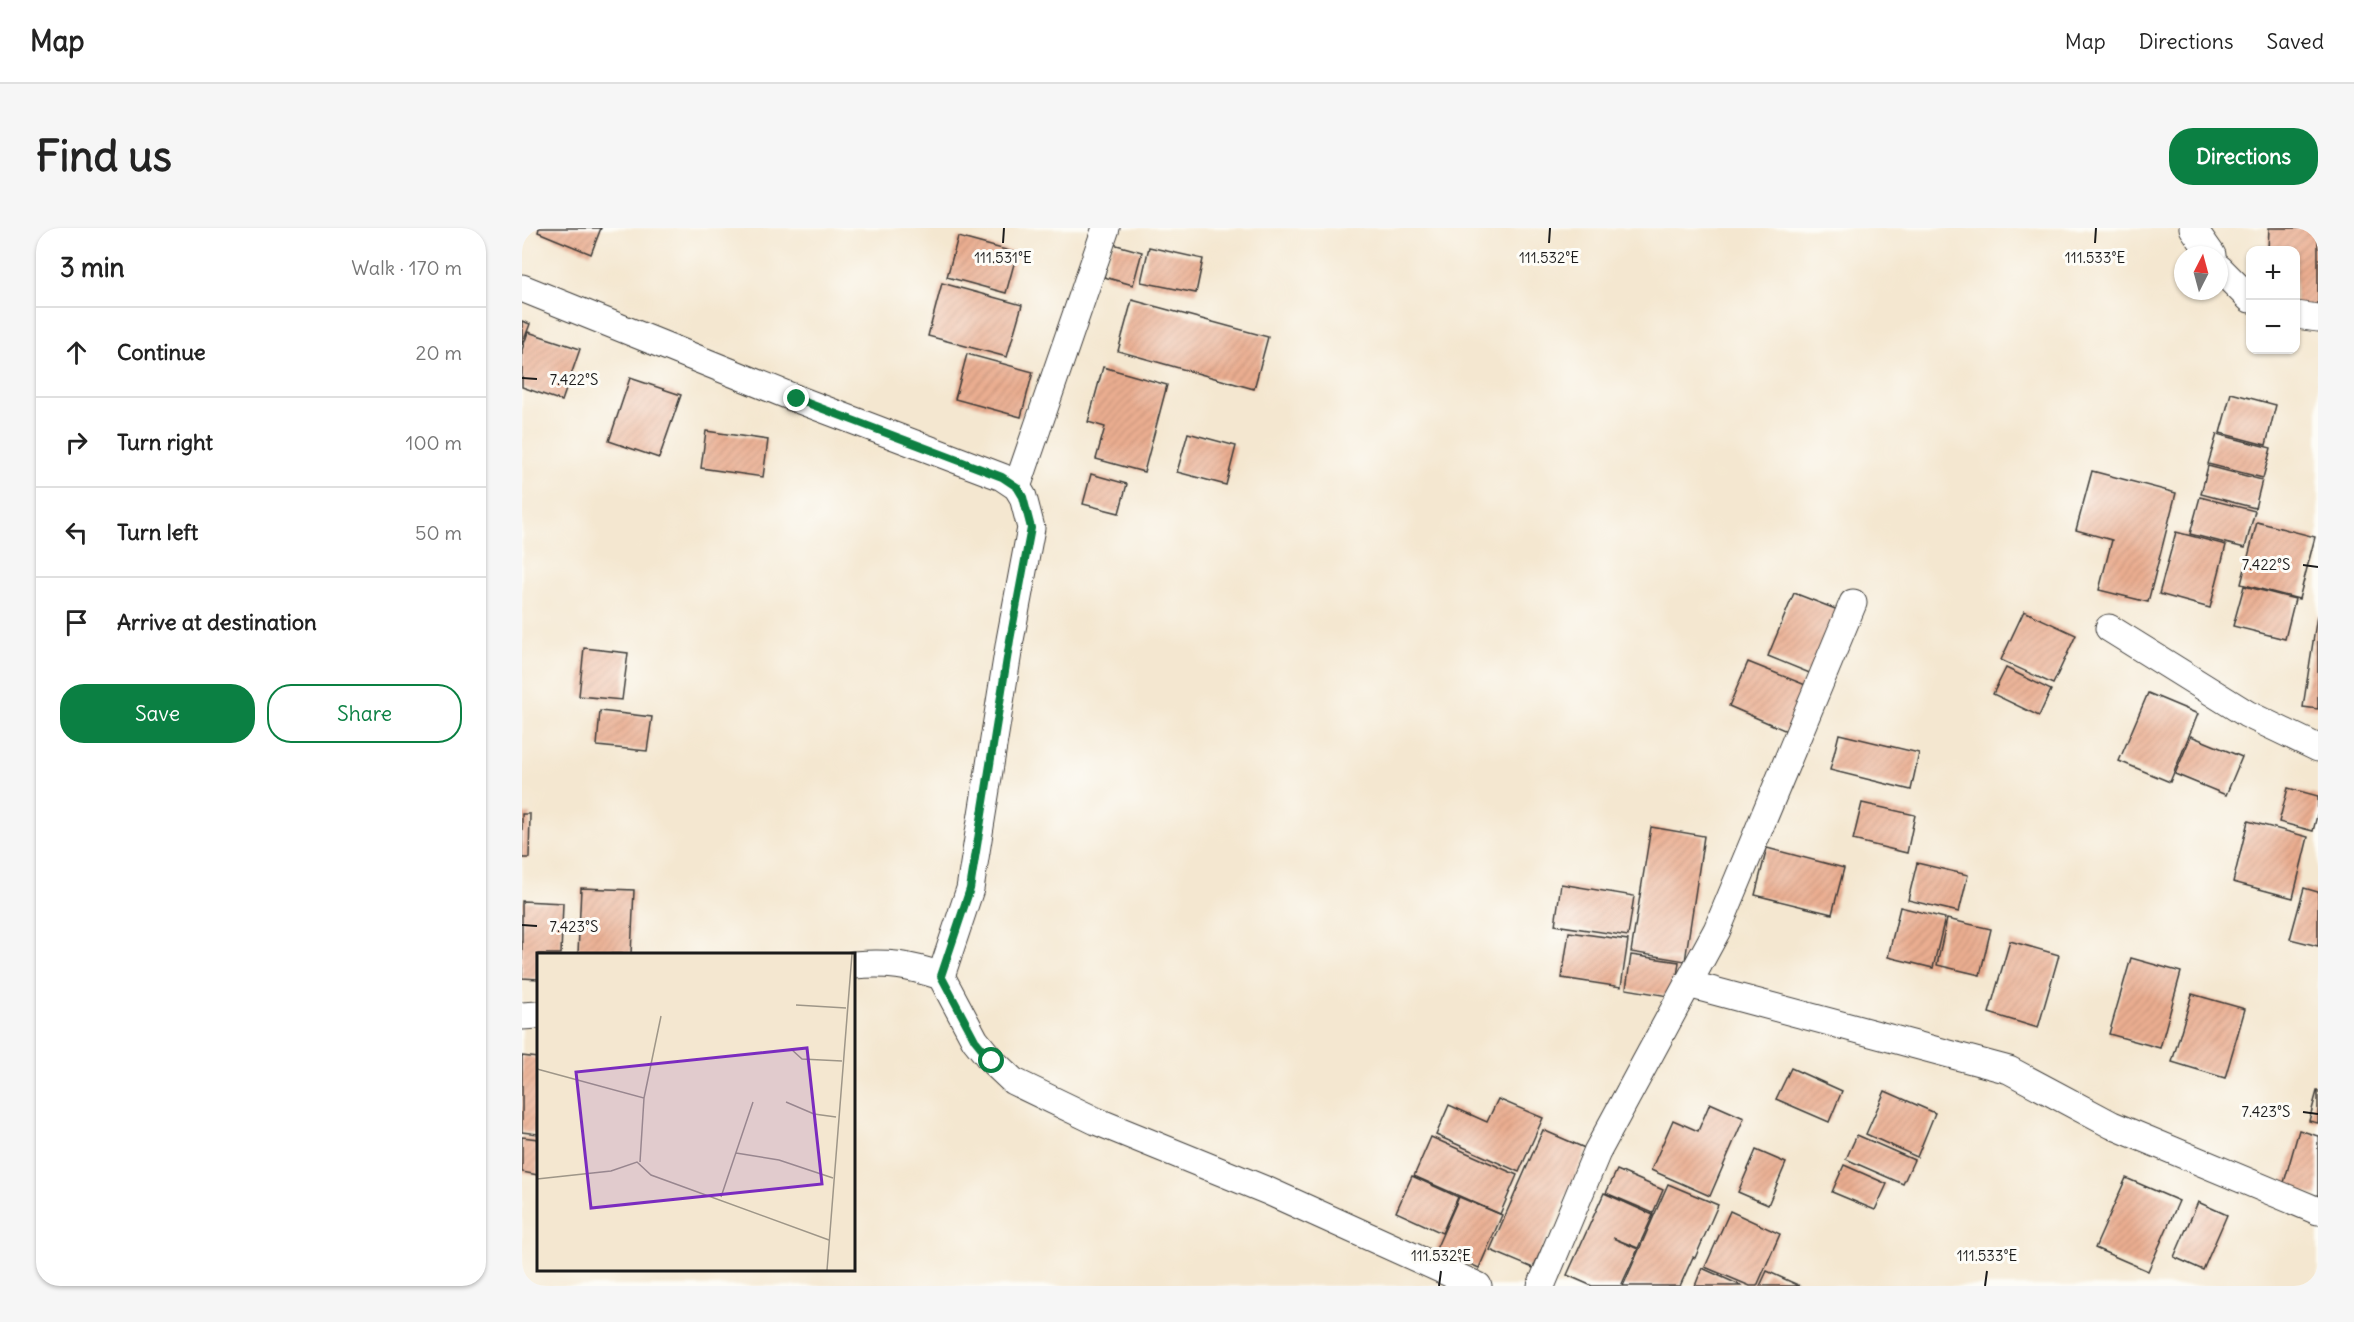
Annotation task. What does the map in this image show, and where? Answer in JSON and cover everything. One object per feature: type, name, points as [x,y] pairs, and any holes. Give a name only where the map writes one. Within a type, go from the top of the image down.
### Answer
[{"type":"street","points":[[1017,487],[1106,228]]},
{"type":"street","points":[[2193,228],[2206,246]]},
{"type":"street","points":[[2228,277],[2246,295]]},
{"type":"street","points":[[522,288],[797,399],[1002,477],[1017,487],[1023,497],[1031,528],[1010,640],[970,889],[941,976]]},
{"type":"street","points":[[2300,316],[2318,318]]},
{"type":"street","points":[[1541,1286],[1597,1152],[1717,930],[1853,603]]},
{"type":"street","points":[[2109,628],[2247,714],[2318,748]]},
{"type":"street","points":[[855,965],[885,962],[913,966],[941,976],[975,1040],[992,1061],[1013,1081],[1096,1121],[1268,1191],[1478,1286]]},
{"type":"street","points":[[1688,984],[2009,1070],[2112,1125],[2318,1211]]},
{"type":"building","points":[[539,228],[601,228],[591,254],[538,232]]},
{"type":"building","points":[[2269,228],[2318,228],[2318,306],[2300,306],[2300,246],[2268,246]]},
{"type":"building","points":[[958,237],[1017,253],[1006,293],[947,277]]},
{"type":"building","points":[[1113,244],[1142,252],[1133,285],[1104,277]]},
{"type":"building","points":[[1149,247],[1203,259],[1196,293],[1141,282]]},
{"type":"building","points":[[942,283],[1022,305],[1007,357],[928,336]]},
{"type":"building","points":[[1132,300],[1268,337],[1254,389],[1118,351]]},
{"type":"building","points":[[522,321],[530,324],[522,345]]},
{"type":"building","points":[[528,332],[580,349],[562,401],[522,387],[522,350]]},
{"type":"building","points":[[967,354],[1033,372],[1021,417],[955,399]]},
{"type":"building","points":[[1103,367],[1167,385],[1144,472],[1096,459],[1105,427],[1088,422]]},
{"type":"building","points":[[630,378],[681,395],[659,458],[609,441]]},
{"type":"building","points":[[2231,393],[2276,405],[2266,445],[2220,433]]},
{"type":"building","points":[[706,431],[768,440],[763,477],[701,468]]},
{"type":"building","points":[[1188,433],[1236,446],[1226,485],[1177,472]]},
{"type":"building","points":[[2217,434],[2271,448],[2263,478],[2208,464]]},
{"type":"building","points":[[2208,466],[2262,480],[2255,508],[2201,494]]},
{"type":"building","points":[[2092,471],[2176,493],[2148,602],[2099,590],[2112,540],[2076,530]]},
{"type":"building","points":[[1091,474],[1127,484],[1119,513],[1083,504]]},
{"type":"building","points":[[2200,497],[2255,511],[2245,548],[2190,534]]},
{"type":"building","points":[[2257,522],[2315,537],[2299,599],[2241,584]]},
{"type":"building","points":[[2176,532],[2226,545],[2210,608],[2159,594]]},
{"type":"building","points":[[2244,586],[2295,599],[2285,639],[2233,626]]},
{"type":"building","points":[[1794,593],[1838,610],[1812,674],[1768,656]]},
{"type":"building","points":[[2024,611],[2076,635],[2053,684],[2001,660]]},
{"type":"building","points":[[2318,616],[2318,709],[2303,707]]},
{"type":"building","points":[[584,648],[628,653],[622,700],[579,696]]},
{"type":"building","points":[[1748,662],[1808,686],[1789,732],[1729,706]]},
{"type":"building","points":[[2006,668],[2051,690],[2039,716],[1993,694]]},
{"type":"building","points":[[2148,693],[2198,714],[2170,782],[2119,761]]},
{"type":"building","points":[[600,711],[652,717],[647,751],[597,746]]},
{"type":"building","points":[[1839,734],[1919,753],[1911,790],[1830,770]]},
{"type":"building","points":[[2191,736],[2242,757],[2226,795],[2175,774]]},
{"type":"building","points":[[2288,788],[2318,796],[2318,812],[2313,831],[2279,822]]},
{"type":"building","points":[[1862,803],[1915,815],[1907,853],[1853,840]]},
{"type":"building","points":[[522,814],[530,814],[529,858],[522,858]]},
{"type":"building","points":[[2248,821],[2308,837],[2293,898],[2233,882]]},
{"type":"building","points":[[1651,827],[1704,836],[1685,961],[1631,952]]},
{"type":"building","points":[[1767,848],[1844,868],[1832,914],[1755,895]]},
{"type":"building","points":[[1917,863],[1968,875],[1959,912],[1908,900]]},
{"type":"building","points":[[1561,884],[1634,896],[1628,936],[1555,925]]},
{"type":"building","points":[[581,888],[634,890],[631,953],[578,953]]},
{"type":"building","points":[[2304,888],[2318,892],[2318,946],[2290,939]]},
{"type":"building","points":[[522,901],[563,903],[561,953],[537,953],[537,979],[522,978]]},
{"type":"building","points":[[1900,907],[1945,918],[1933,968],[1888,957]]},
{"type":"building","points":[[1947,919],[1991,929],[1980,975],[1937,965]]},
{"type":"building","points":[[1569,932],[1628,940],[1621,987],[1562,978]]},
{"type":"building","points":[[2010,941],[2059,955],[2038,1028],[1989,1013]]},
{"type":"building","points":[[1631,955],[1679,962],[1674,997],[1626,989]]},
{"type":"building","points":[[2131,958],[2181,972],[2160,1048],[2109,1034]]},
{"type":"building","points":[[2192,994],[2245,1009],[2225,1078],[2172,1062]]},
{"type":"building","points":[[522,1056],[537,1058],[537,1134],[522,1132]]},
{"type":"building","points":[[1791,1068],[1842,1091],[1829,1122],[1776,1099]]},
{"type":"building","points":[[1885,1091],[1935,1113],[1917,1157],[1866,1134]]},
{"type":"building","points":[[2318,1091],[2318,1123],[2309,1121]]},
{"type":"building","points":[[1498,1099],[1543,1118],[1519,1172],[1436,1135],[1449,1105],[1487,1122]]},
{"type":"building","points":[[1710,1103],[1744,1118],[1710,1196],[1651,1170],[1673,1120],[1698,1131]]},
{"type":"building","points":[[1543,1130],[1587,1149],[1533,1268],[1490,1250]]},
{"type":"building","points":[[2299,1130],[2318,1136],[2318,1196],[2283,1186]]},
{"type":"building","points":[[1857,1135],[1914,1160],[1903,1184],[1846,1159]]},
{"type":"building","points":[[522,1137],[537,1139],[537,1175],[522,1172]]},
{"type":"building","points":[[1431,1137],[1517,1175],[1500,1214],[1414,1176]]},
{"type":"building","points":[[1756,1150],[1786,1163],[1768,1205],[1738,1192]]},
{"type":"building","points":[[1844,1165],[1887,1184],[1875,1210],[1832,1192]]},
{"type":"building","points":[[1617,1170],[1663,1190],[1653,1213],[1606,1193]]},
{"type":"building","points":[[1412,1176],[1458,1197],[1442,1233],[1396,1212]]},
{"type":"building","points":[[2126,1178],[2179,1201],[2148,1271],[2095,1248]]},
{"type":"building","points":[[1668,1184],[1718,1205],[1695,1258],[1693,1257],[1680,1286],[1623,1286]]},
{"type":"building","points":[[1604,1193],[1653,1215],[1638,1248],[1613,1238],[1638,1249],[1621,1286],[1592,1286],[1567,1275]]},
{"type":"building","points":[[1459,1197],[1502,1215],[1479,1268],[1436,1249]]},
{"type":"building","points":[[2198,1202],[2227,1215],[2203,1270],[2174,1257]]},
{"type":"building","points":[[1730,1211],[1780,1234],[1757,1286],[1750,1286],[1705,1267]]},
{"type":"building","points":[[1702,1268],[1742,1286],[1695,1286]]},
{"type":"building","points":[[1767,1271],[1800,1286],[1760,1286]]},
{"type":"route","points":[[797,399],[1002,477],[1017,487],[1023,497],[1031,528],[1010,640],[970,889],[941,976],[975,1040],[992,1061]]}]
